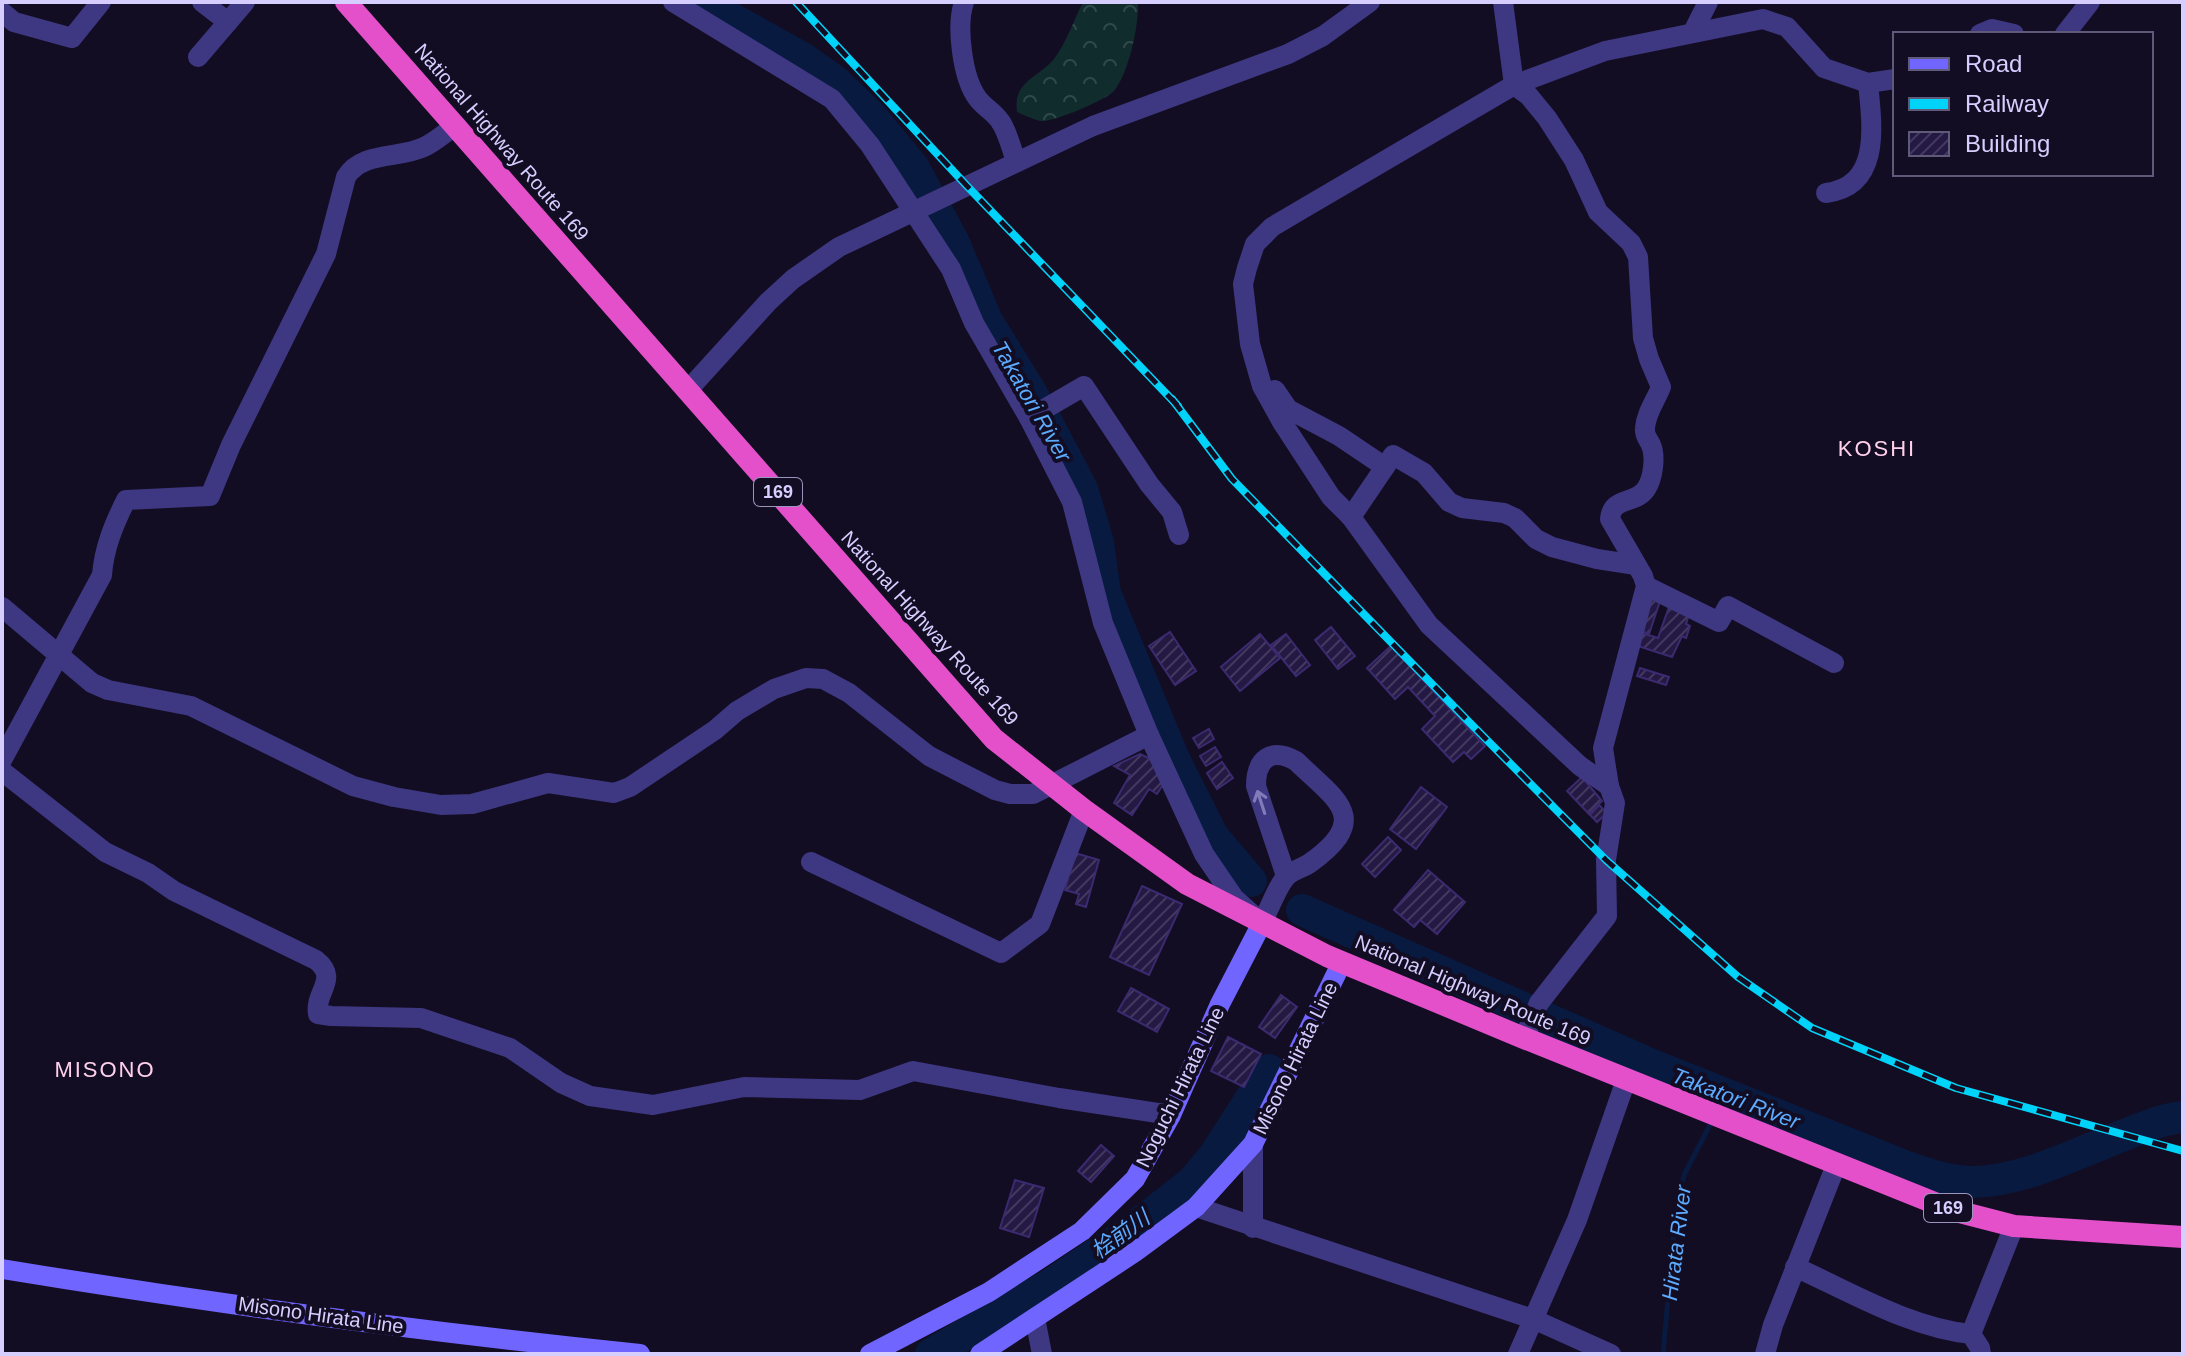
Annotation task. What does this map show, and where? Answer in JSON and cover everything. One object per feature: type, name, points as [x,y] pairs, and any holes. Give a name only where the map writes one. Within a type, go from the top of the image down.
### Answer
[{"type":"highway","name":"National Highway Route 169","points":[[346,2],[994,739],[1171,875],[1342,962],[1952,1210],[2014,1226],[2183,1237]]},
{"type":"main road","name":"Noguchi Hirata Line","points":[[870,1354],[989,1292],[1082,1231],[1135,1179],[1171,1115],[1220,1004],[1262,923]]},
{"type":"main road","name":"Misono Hirata Line","points":[[980,1354],[1135,1252],[1196,1207],[1253,1144],[1342,962]]},
{"type":"main road","name":"Misono Hirata Line","points":[[2,1269],[475,1336],[640,1354]]},
{"type":"street","points":[[2,12],[14,22],[72,38],[101,2]]},
{"type":"street","points":[[202,2],[228,22]]},
{"type":"street","points":[[198,57],[245,2]]},
{"type":"street","points":[[673,2],[832,99],[918,210],[951,269],[974,323],[1037,413],[1072,502],[1103,623],[1149,735],[1204,854],[1234,898],[1262,923],[1286,876],[1313,861],[1337,837],[1345,818],[1343,806],[1296,761],[1279,753],[1261,763],[1256,774],[1256,786],[1286,876]]},
{"type":"street","points":[[964,2],[960,35],[968,78],[979,100],[1000,121],[1016,161]]},
{"type":"street","points":[[688,390],[768,302],[793,279],[839,247],[1093,126],[1288,54],[1323,36],[1370,2]]},
{"type":"street","points":[[1503,2],[1514,85],[1538,105],[1574,160],[1598,212],[1631,243],[1638,257],[1643,338],[1661,387],[1645,424],[1645,435],[1654,456],[1646,490],[1639,496],[1615,504],[1610,519],[1646,586],[1719,622],[1728,606],[1834,663]]},
{"type":"street","points":[[1693,32],[1708,2]]},
{"type":"street","points":[[2067,32],[2090,2]]},
{"type":"street","points":[[1609,786],[1580,766],[1429,625],[1351,517],[1331,497],[1282,422],[1262,386],[1250,344],[1243,284],[1255,244],[1285,219],[1514,85],[1605,51],[1763,19],[1787,27],[1824,68],[1868,83],[1893,79]]},
{"type":"street","points":[[1985,32],[1992,29],[2005,32]]},
{"type":"street","points":[[1826,193],[1839,191],[1855,180],[1867,159],[1873,130],[1868,83]]},
{"type":"street","points":[[2,760],[102,575],[103,559],[126,500],[210,496],[231,445],[326,254],[346,177],[353,167],[423,148],[456,125]]},
{"type":"street","points":[[1037,413],[1084,386],[1149,484],[1172,512],[1179,535]]},
{"type":"street","points":[[1262,386],[1273,386],[1288,409],[1339,436],[1385,467]]},
{"type":"street","points":[[1351,517],[1393,455],[1424,473],[1449,502],[1462,508],[1504,513],[1515,518],[1536,539],[1552,547],[1636,565]]},
{"type":"street","points":[[1524,1038],[1539,1003],[1607,916],[1606,860],[1615,803],[1604,757],[1605,738],[1646,586]]},
{"type":"street","points":[[2,607],[92,683],[108,690],[191,706],[353,786],[441,805],[492,800],[548,783],[614,793],[630,787],[715,730],[737,711],[774,689],[806,678],[823,679],[849,693],[929,756],[995,790],[1022,796],[1033,794],[1149,735]]},
{"type":"street","points":[[2,771],[105,852],[148,873],[174,891],[316,960],[325,967],[327,979],[317,1008],[318,1014],[421,1018],[510,1048],[561,1083],[590,1096],[653,1105],[744,1087],[860,1090],[913,1071],[1171,1115]]},
{"type":"street","points":[[811,862],[1001,953],[1040,924],[1084,810]]},
{"type":"street","points":[[1518,1354],[1577,1220],[1626,1080]]},
{"type":"street","points":[[1253,1144],[1253,1228]]},
{"type":"street","points":[[1765,1354],[1773,1325],[1836,1165]]},
{"type":"street","points":[[1196,1207],[1533,1319],[1611,1354]]},
{"type":"street","points":[[1971,1334],[2014,1226]]},
{"type":"street","points":[[1795,1267],[1891,1311],[1950,1332],[1971,1334]]},
{"type":"street","points":[[1035,1318],[1042,1354]]},
{"type":"street","points":[[1971,1334],[1981,1354]]},
{"type":"green space","points":[[1083,2],[1138,2],[1132,48],[1119,83],[1101,100],[1046,121],[1017,112],[1022,87],[1054,59]]},
{"type":"building","points":[[1652,599],[1660,601],[1649,634],[1641,631]]},
{"type":"building","points":[[1669,607],[1689,614],[1686,624],[1690,626],[1686,638],[1682,636],[1672,657],[1638,646],[1642,633],[1658,638]]},
{"type":"building","points":[[1331,627],[1355,656],[1338,669],[1315,640]]},
{"type":"building","points":[[1170,632],[1196,671],[1175,685],[1149,646]]},
{"type":"building","points":[[1260,634],[1280,658],[1240,691],[1221,667]]},
{"type":"building","points":[[1286,634],[1310,665],[1296,676],[1271,645]]},
{"type":"building","points":[[1391,646],[1485,746],[1471,759],[1464,752],[1453,762],[1422,729],[1435,716],[1408,687],[1395,699],[1367,668]]},
{"type":"building","points":[[1640,668],[1669,677],[1666,685],[1637,676]]},
{"type":"building","points":[[1209,729],[1214,739],[1199,748],[1193,738]]},
{"type":"building","points":[[1215,747],[1221,757],[1206,766],[1200,756]]},
{"type":"building","points":[[1140,754],[1153,760],[1164,783],[1157,794],[1149,789],[1132,815],[1114,803],[1130,775],[1114,766]]},
{"type":"building","points":[[1222,762],[1233,778],[1217,789],[1207,773]]},
{"type":"building","points":[[1582,777],[1602,801],[1589,814],[1567,791]]},
{"type":"building","points":[[1421,787],[1447,807],[1416,849],[1390,829]]},
{"type":"building","points":[[1599,805],[1607,813],[1597,822],[1590,815]]},
{"type":"building","points":[[1388,837],[1401,850],[1375,877],[1362,864]]},
{"type":"building","points":[[1075,853],[1099,860],[1086,907],[1076,904],[1079,894],[1065,890]]},
{"type":"building","points":[[1428,870],[1465,902],[1437,934],[1420,920],[1414,927],[1394,910]]},
{"type":"building","points":[[1142,886],[1182,904],[1149,975],[1110,957]]},
{"type":"building","points":[[1131,988],[1169,1009],[1157,1032],[1118,1011]]},
{"type":"building","points":[[1281,995],[1297,1007],[1275,1038],[1259,1027]]},
{"type":"building","points":[[1228,1037],[1261,1054],[1244,1087],[1211,1071]]},
{"type":"building","points":[[1101,1145],[1114,1156],[1091,1182],[1078,1171]]},
{"type":"building","points":[[1015,1180],[1044,1188],[1029,1237],[1000,1228]]},
{"type":"waterway","name":"Takatori River","points":[[702,2],[804,59],[835,81],[871,116],[914,168],[954,243],[987,321],[1032,394],[1082,489],[1098,542],[1105,593],[1173,757],[1212,835],[1251,881]]},
{"type":"waterway","name":"Takatori River","points":[[1302,910],[1645,1062],[1907,1167],[1948,1179],[1973,1182],[2010,1177],[2048,1166],[2150,1125],[2183,1117]]},
{"type":"waterway","name":"桧前川","points":[[931,1354],[1051,1284],[1126,1234],[1192,1182],[1214,1156],[1269,1070]]},
{"type":"waterway","name":"Hirata River","points":[[1717,1111],[1726,1094]]},
{"type":"waterway","name":"Hirata River","points":[[1663,1354],[1676,1212],[1684,1175],[1713,1119]]},
{"type":"railway","points":[[796,2],[1178,406]]},
{"type":"railway","points":[[1172,399],[1232,479],[1468,721],[1606,860],[1738,977],[1812,1028],[1956,1088],[2183,1151]]},
{"type":"district","name":"KOSHI","points":[[1877,448]]},
{"type":"district","name":"MISONO","points":[[105,1069]]}]
